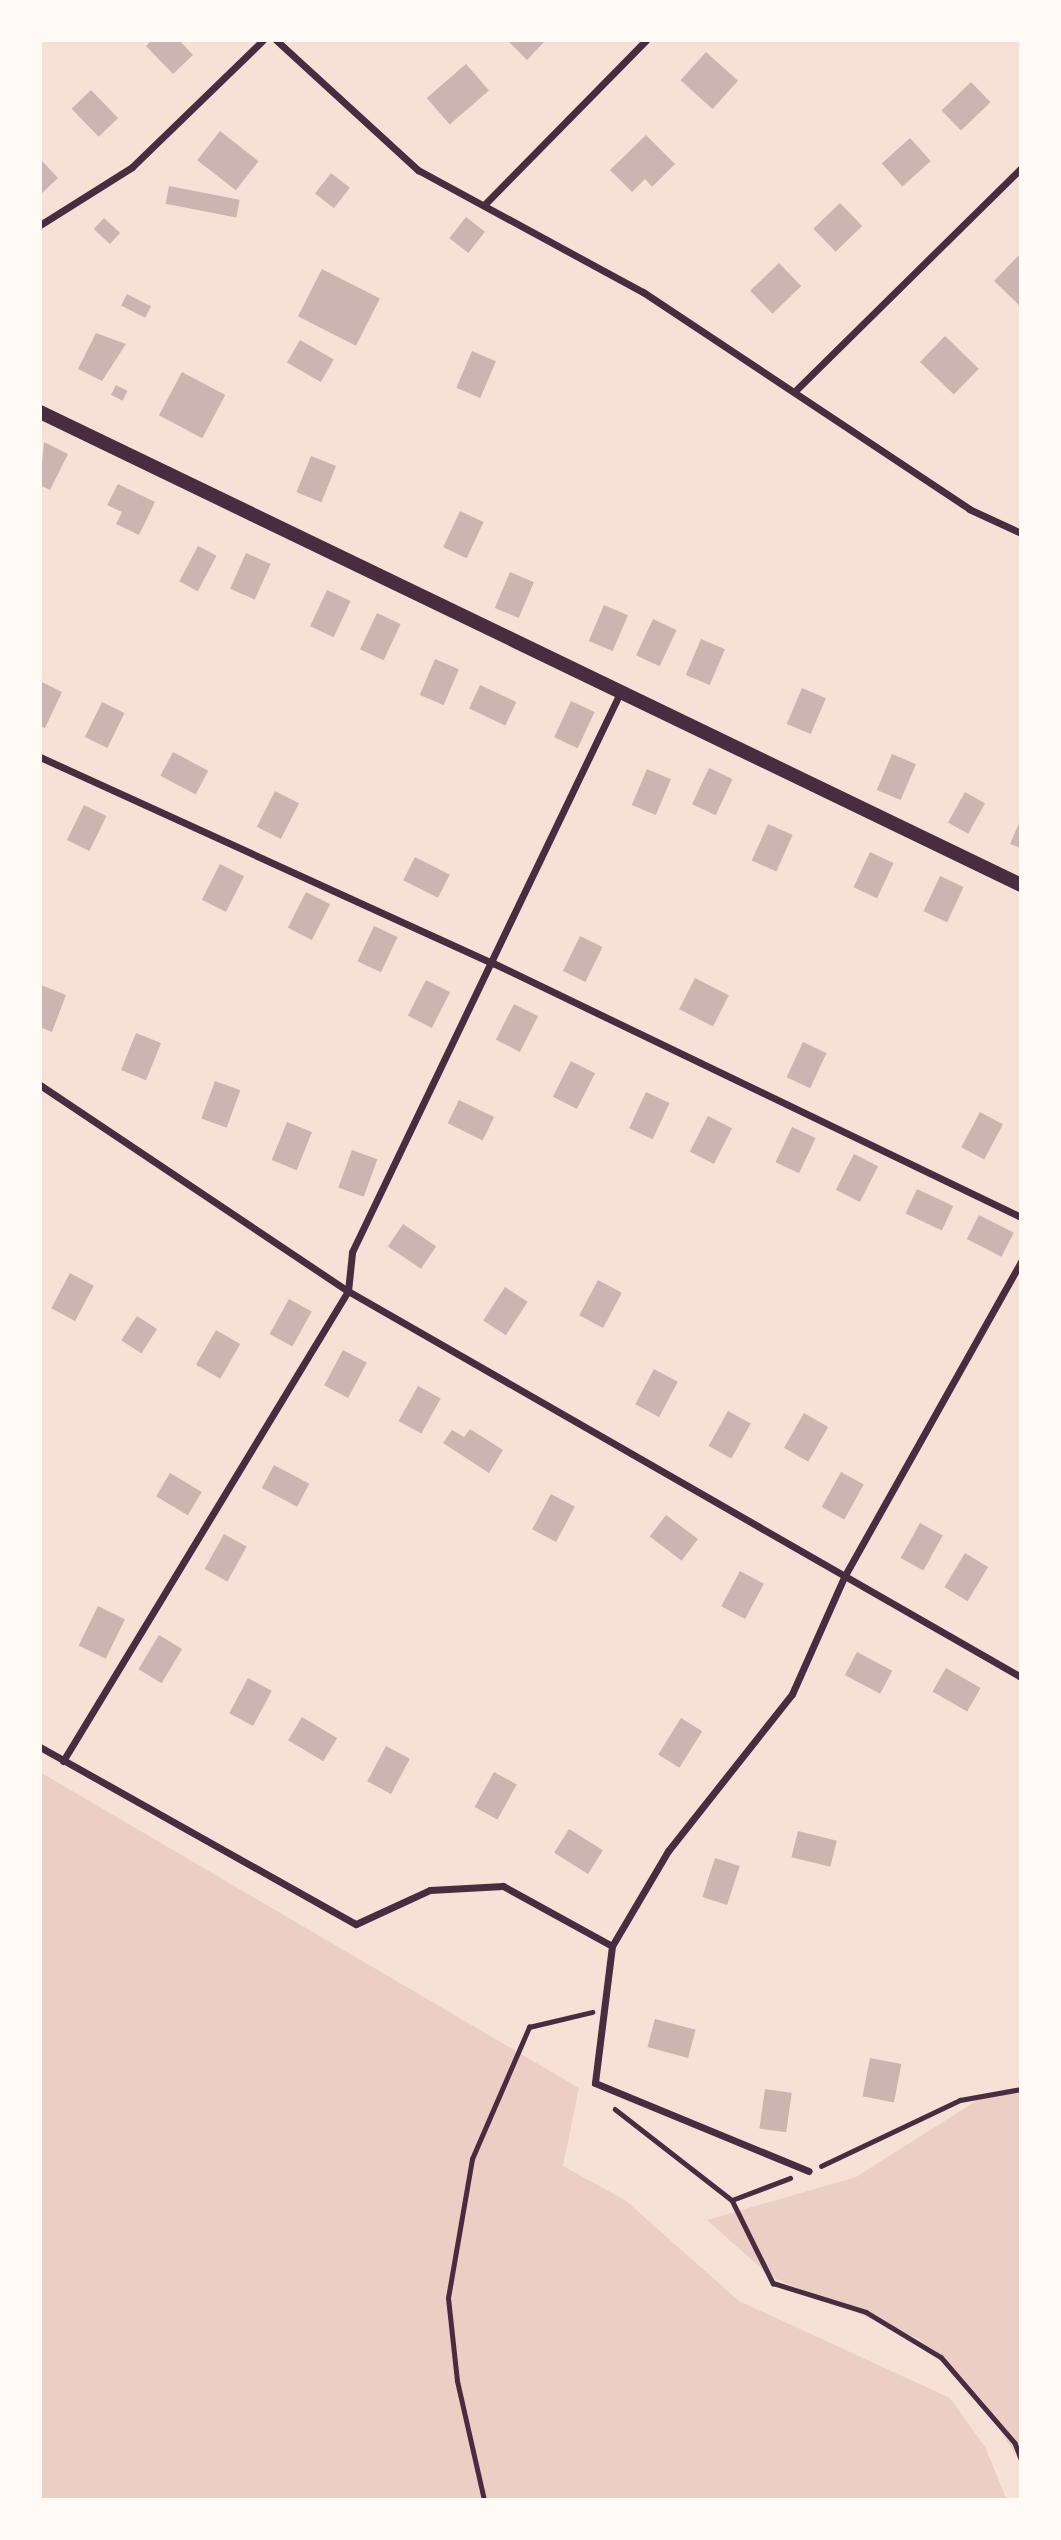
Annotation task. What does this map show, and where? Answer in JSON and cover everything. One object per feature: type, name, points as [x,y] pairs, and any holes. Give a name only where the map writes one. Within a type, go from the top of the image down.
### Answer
[{"type":"main road","points":[[40,412],[1021,885]]},
{"type":"street","points":[[40,225],[132,167],[263,40]]},
{"type":"street","points":[[276,40],[418,170],[643,292],[969,509],[1021,533]]},
{"type":"street","points":[[484,205],[646,40]]},
{"type":"street","points":[[795,391],[1021,168]]},
{"type":"street","points":[[63,1761],[348,1291],[352,1252],[493,963],[620,693]]},
{"type":"street","points":[[40,757],[493,963],[1021,1217]]},
{"type":"street","points":[[40,1085],[348,1291],[1021,1677]]},
{"type":"street","points":[[809,2171],[595,2082],[612,1946],[668,1851],[792,1694],[844,1577],[1021,1261]]},
{"type":"street","points":[[40,1747],[356,1924],[430,1890],[503,1886],[612,1946]]},
{"type":"path","points":[[592,2024],[598,1998]]},
{"type":"path","points":[[484,2500],[457,2381],[448,2298],[472,2159],[529,2026],[595,2012]]},
{"type":"path","points":[[732,2200],[809,2171],[960,2100],[1021,2089]]},
{"type":"path","points":[[610,2106],[642,2124],[732,2200],[773,2283],[866,2312],[941,2357],[1015,2443],[1021,2459]]},
{"type":"shaded area","points":[[40,1772],[579,2088],[563,2166],[625,2200],[739,2301],[950,2398],[985,2447],[1007,2500],[40,2500]]},
{"type":"shaded area","points":[[1021,2092],[1021,2464],[982,2400],[919,2339],[771,2277],[707,2220],[856,2177],[979,2099]]},
{"type":"building","points":[[152,40],[179,40],[193,55],[173,74],[146,46]]},
{"type":"building","points":[[507,40],[546,40],[527,60]]},
{"type":"building","points":[[706,52],[738,81],[713,109],[681,80]]},
{"type":"building","points":[[466,64],[489,90],[450,125],[427,98]]},
{"type":"building","points":[[971,82],[990,102],[961,131],[942,110]]},
{"type":"building","points":[[91,90],[118,118],[99,137],[72,109]]},
{"type":"building","points":[[220,131],[259,161],[236,190],[197,160]]},
{"type":"building","points":[[646,135],[675,164],[652,187],[645,179],[632,192],[610,170]]},
{"type":"building","points":[[910,138],[931,161],[903,186],[882,163]]},
{"type":"building","points":[[40,159],[58,178],[40,195]]},
{"type":"building","points":[[331,173],[350,188],[334,208],[315,193]]},
{"type":"building","points":[[169,186],[240,200],[236,217],[166,204]]},
{"type":"building","points":[[840,203],[862,226],[836,252],[813,229]]},
{"type":"building","points":[[466,217],[485,232],[468,253],[449,238]]},
{"type":"building","points":[[104,218],[120,233],[110,244],[94,229]]},
{"type":"building","points":[[1018,256],[1021,259],[1021,307],[994,281]]},
{"type":"building","points":[[779,263],[801,286],[772,314],[750,291]]},
{"type":"building","points":[[322,269],[380,299],[356,346],[298,316]]},
{"type":"building","points":[[127,294],[151,306],[145,318],[121,306]]},
{"type":"building","points":[[96,333],[126,344],[102,381],[78,369]]},
{"type":"building","points":[[945,336],[979,369],[954,395],[920,362]]},
{"type":"building","points":[[300,340],[334,360],[321,382],[287,363]]},
{"type":"building","points":[[472,351],[496,361],[480,398],[456,388]]},
{"type":"building","points":[[182,372],[225,395],[202,438],[159,415]]},
{"type":"building","points":[[116,385],[128,391],[123,401],[111,395]]},
{"type":"building","points":[[44,442],[68,454],[50,490],[40,485]]},
{"type":"building","points":[[311,456],[336,466],[321,502],[296,492]]},
{"type":"building","points":[[118,484],[155,502],[139,535],[116,524],[122,512],[107,505]]},
{"type":"building","points":[[460,511],[484,522],[467,558],[443,547]]},
{"type":"building","points":[[198,546],[217,556],[198,591],[179,581]]},
{"type":"building","points":[[246,553],[271,564],[255,600],[230,589]]},
{"type":"building","points":[[510,572],[534,582],[519,618],[495,608]]},
{"type":"building","points":[[327,590],[351,601],[334,637],[310,626]]},
{"type":"building","points":[[604,605],[628,615],[613,651],[589,641]]},
{"type":"building","points":[[377,613],[401,624],[384,660],[360,649]]},
{"type":"building","points":[[653,619],[677,630],[660,666],[636,655]]},
{"type":"building","points":[[701,639],[725,649],[710,685],[686,675]]},
{"type":"building","points":[[435,659],[459,669],[444,705],[420,695]]},
{"type":"building","points":[[40,681],[62,692],[45,728],[40,726]]},
{"type":"building","points":[[480,685],[516,702],[505,725],[469,709]]},
{"type":"building","points":[[802,688],[826,698],[811,734],[787,724]]},
{"type":"building","points":[[571,701],[595,712],[578,748],[554,737]]},
{"type":"building","points":[[102,702],[124,713],[107,748],[85,737]]},
{"type":"building","points":[[173,752],[208,771],[196,795],[160,776]]},
{"type":"building","points":[[892,754],[916,764],[901,800],[877,790]]},
{"type":"building","points":[[709,768],[733,779],[716,815],[692,804]]},
{"type":"building","points":[[647,769],[671,779],[656,815],[632,805]]},
{"type":"building","points":[[275,791],[299,803],[281,839],[257,827]]},
{"type":"building","points":[[965,792],[985,803],[968,834],[948,823]]},
{"type":"building","points":[[84,805],[106,816],[89,851],[67,840]]},
{"type":"building","points":[[1021,819],[1021,848],[1010,844]]},
{"type":"building","points":[[768,824],[793,835],[776,872],[752,861]]},
{"type":"building","points":[[870,852],[894,863],[877,898],[854,887]]},
{"type":"building","points":[[415,857],[450,875],[438,898],[403,880]]},
{"type":"building","points":[[220,864],[244,876],[226,912],[202,900]]},
{"type":"building","points":[[940,876],[964,887],[947,922],[924,911]]},
{"type":"building","points":[[306,892],[330,904],[312,940],[288,928]]},
{"type":"building","points":[[374,926],[398,937],[381,972],[358,961]]},
{"type":"building","points":[[580,936],[602,947],[585,982],[563,971]]},
{"type":"building","points":[[695,978],[729,995],[713,1026],[679,1009]]},
{"type":"building","points":[[426,980],[450,992],[432,1028],[408,1016]]},
{"type":"building","points":[[41,985],[66,995],[52,1032],[40,1027]]},
{"type":"building","points":[[514,1004],[538,1016],[520,1052],[496,1040]]},
{"type":"building","points":[[136,1033],[161,1043],[146,1080],[121,1070]]},
{"type":"building","points":[[803,1042],[827,1053],[810,1088],[787,1077]]},
{"type":"building","points":[[571,1061],[595,1073],[577,1109],[553,1097]]},
{"type":"building","points":[[215,1081],[240,1090],[227,1128],[201,1119]]},
{"type":"building","points":[[646,1092],[670,1103],[653,1139],[629,1128]]},
{"type":"building","points":[[459,1100],[494,1117],[483,1140],[448,1123]]},
{"type":"building","points":[[980,1112],[1003,1124],[984,1160],[961,1147]]},
{"type":"building","points":[[708,1116],[732,1128],[714,1164],[690,1152]]},
{"type":"building","points":[[287,1122],[312,1132],[297,1170],[272,1160]]},
{"type":"building","points":[[792,1127],[816,1138],[799,1173],[776,1162]]},
{"type":"building","points":[[352,1150],[377,1159],[364,1197],[338,1188]]},
{"type":"building","points":[[854,1154],[878,1166],[860,1202],[836,1190]]},
{"type":"building","points":[[917,1189],[953,1206],[942,1230],[906,1213]]},
{"type":"building","points":[[979,1215],[1014,1233],[1001,1257],[967,1239]]},
{"type":"building","points":[[403,1224],[436,1246],[421,1269],[388,1246]]},
{"type":"building","points":[[70,1273],[94,1286],[75,1321],[51,1308]]},
{"type":"building","points":[[598,1280],[622,1293],[603,1328],[579,1315]]},
{"type":"building","points":[[505,1287],[528,1302],[506,1335],[483,1321]]},
{"type":"building","points":[[289,1299],[312,1312],[292,1347],[270,1334]]},
{"type":"building","points":[[137,1316],[157,1329],[141,1353],[121,1340]]},
{"type":"building","points":[[216,1330],[240,1344],[220,1379],[196,1365]]},
{"type":"building","points":[[343,1350],[367,1363],[348,1398],[324,1385]]},
{"type":"building","points":[[654,1369],[678,1382],[659,1417],[635,1404]]},
{"type":"building","points":[[418,1386],[441,1399],[421,1434],[399,1421]]},
{"type":"building","points":[[728,1411],[751,1424],[731,1459],[709,1446]]},
{"type":"building","points":[[804,1413],[828,1427],[808,1462],[784,1448]]},
{"type":"building","points":[[470,1429],[503,1450],[489,1473],[443,1443],[452,1430],[464,1437]]},
{"type":"building","points":[[274,1465],[309,1484],[297,1507],[262,1488]]},
{"type":"building","points":[[841,1472],[864,1485],[844,1520],[822,1507]]},
{"type":"building","points":[[170,1473],[202,1492],[188,1515],[156,1496]]},
{"type":"building","points":[[551,1494],[575,1507],[556,1542],[532,1529]]},
{"type":"building","points":[[666,1515],[698,1539],[682,1561],[650,1537]]},
{"type":"building","points":[[920,1523],[943,1536],[923,1571],[901,1558]]},
{"type":"building","points":[[224,1534],[247,1547],[227,1582],[205,1569]]},
{"type":"building","points":[[965,1553],[988,1567],[968,1601],[944,1587]]},
{"type":"building","points":[[740,1571],[764,1584],[745,1619],[721,1606]]},
{"type":"building","points":[[98,1606],[125,1619],[106,1659],[79,1646]]},
{"type":"building","points":[[159,1635],[182,1649],[162,1683],[138,1669]]},
{"type":"building","points":[[857,1652],[892,1671],[880,1694],[845,1675]]},
{"type":"building","points":[[946,1668],[981,1688],[967,1711],[932,1691]]},
{"type":"building","points":[[248,1678],[272,1691],[253,1726],[229,1713]]},
{"type":"building","points":[[302,1717],[337,1738],[323,1761],[288,1740]]},
{"type":"building","points":[[681,1718],[702,1731],[679,1768],[658,1754]]},
{"type":"building","points":[[386,1746],[410,1759],[391,1794],[367,1781]]},
{"type":"building","points":[[494,1772],[517,1785],[497,1820],[475,1807]]},
{"type":"building","points":[[569,1829],[603,1850],[588,1874],[554,1853]]},
{"type":"building","points":[[798,1831],[837,1841],[830,1867],[791,1857]]},
{"type":"building","points":[[715,1858],[740,1866],[727,1905],[702,1897]]},
{"type":"building","points":[[655,2019],[696,2030],[688,2058],[647,2047]]},
{"type":"building","points":[[870,2058],[901,2064],[894,2102],[863,2096]]},
{"type":"building","points":[[765,2089],[792,2093],[786,2132],[759,2129]]}]
